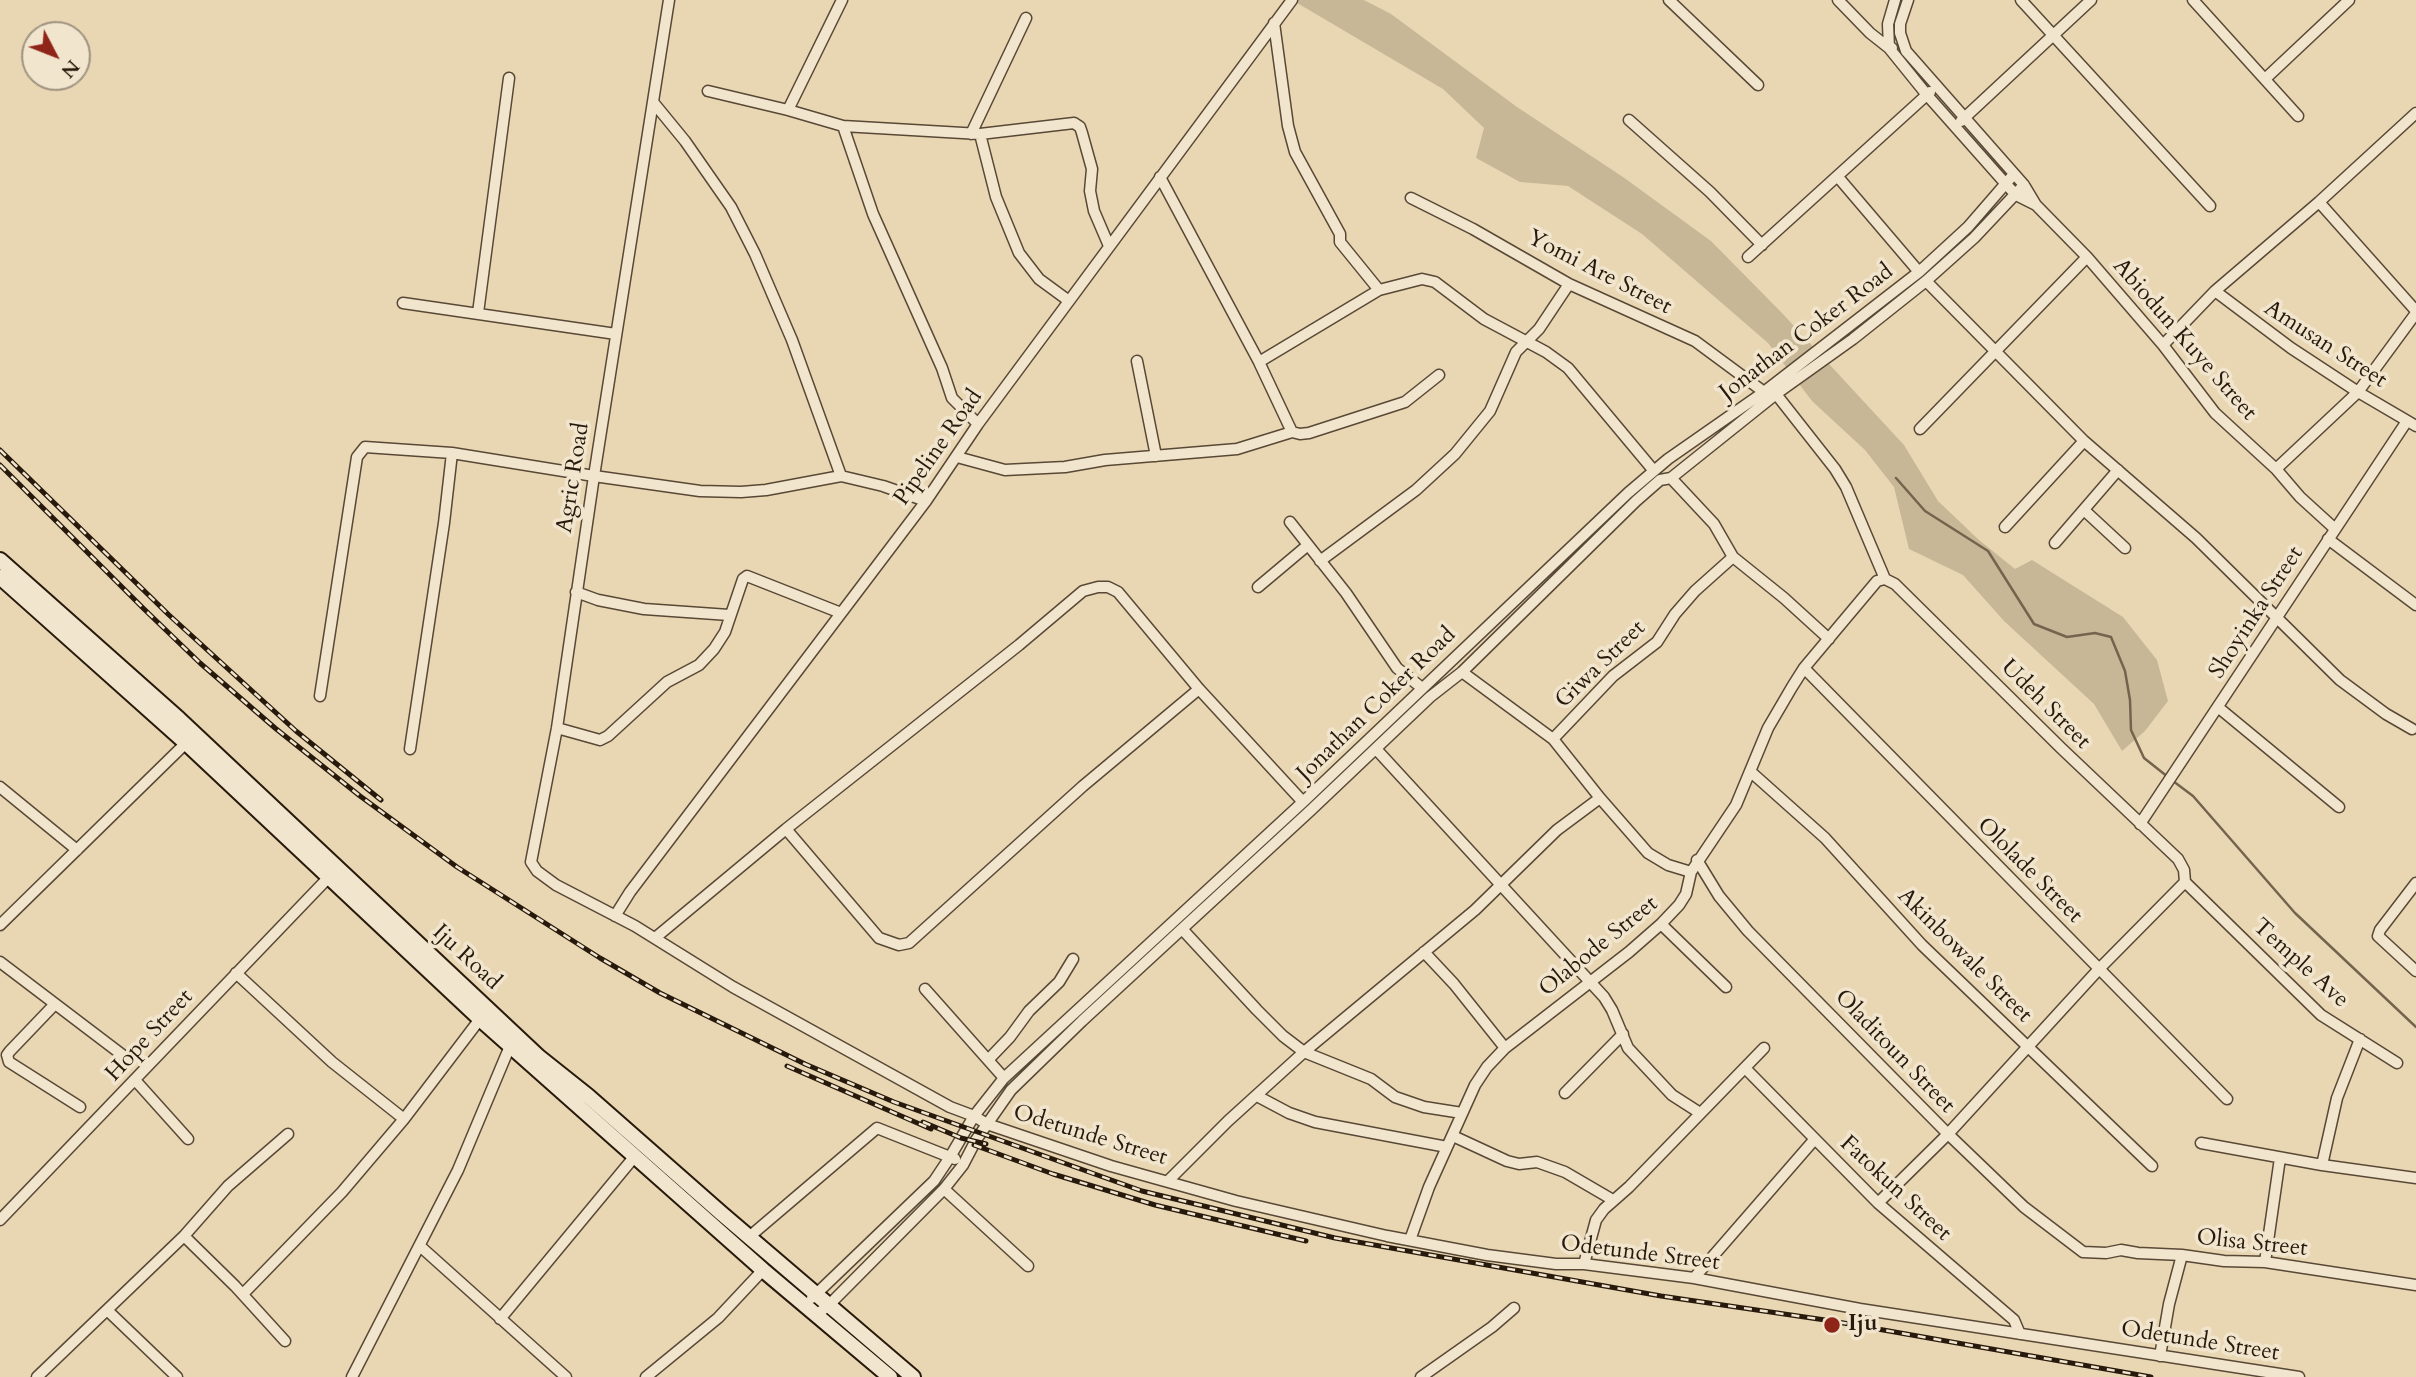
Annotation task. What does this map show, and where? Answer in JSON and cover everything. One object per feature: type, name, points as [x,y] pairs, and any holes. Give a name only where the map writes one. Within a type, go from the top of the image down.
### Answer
[{"type":"main road","name":"Iju Road","points":[[0,560],[179,719],[539,1057],[588,1096],[749,1237],[890,1377]]},
{"type":"main road","name":"Iju Road","points":[[0,577],[186,743],[480,1019],[763,1270],[817,1305],[913,1377]]},
{"type":"street","name":"Agric Road","points":[[615,916],[556,885],[537,872],[531,862],[557,727],[669,0]]},
{"type":"street","points":[[788,110],[842,0]]},
{"type":"street","name":"Pipeline Road","points":[[615,916],[630,892],[926,501],[978,424],[1108,246],[1292,0]]},
{"type":"street","points":[[1669,0],[1758,85]]},
{"type":"street","name":"Abiodun Kuye Street","points":[[1838,0],[1889,48],[2016,195],[2036,205]]},
{"type":"street","points":[[1895,0],[1888,24],[1889,48],[1903,45],[1900,24],[1908,0]]},
{"type":"street","points":[[2021,0],[2210,206]]},
{"type":"street","points":[[1956,126],[2091,0]]},
{"type":"street","points":[[2193,0],[2298,116]]},
{"type":"street","points":[[2265,79],[2350,0]]},
{"type":"street","points":[[1027,18],[975,134],[996,197],[1019,253],[1039,279],[1069,301]]},
{"type":"street","points":[[1274,23],[1288,127],[1295,152],[1340,234],[1340,242],[1379,290]]},
{"type":"street","name":"Abiodun Kuye Street","points":[[1903,45],[1936,87],[2024,185],[2036,205],[2087,257],[2163,345],[2215,413],[2276,469],[2300,497],[2334,528]]},
{"type":"street","points":[[478,313],[509,78]]},
{"type":"street","points":[[1748,257],[1936,87]]},
{"type":"street","points":[[708,91],[843,126],[975,134],[1074,123],[1080,127],[1092,169],[1090,191],[1094,211],[1108,246]]},
{"type":"street","points":[[653,102],[712,178],[731,207],[755,254],[792,340],[841,476]]},
{"type":"street","points":[[2163,345],[2215,291],[2319,202],[2416,113]]},
{"type":"street","points":[[1629,120],[1710,191],[1762,245]]},
{"type":"street","points":[[843,126],[873,215],[942,368],[952,398],[978,424]]},
{"type":"street","name":"Jonathan Coker Road","points":[[817,1305],[944,1189],[1012,1090],[1082,1021],[1430,697],[1462,672],[1636,501],[1660,480],[1671,478],[1776,394],[1853,339],[1922,277],[2014,174]]},
{"type":"street","points":[[1160,177],[1259,362],[1292,432]]},
{"type":"street","points":[[1838,177],[1922,277],[2084,441],[2196,538],[2353,692],[2412,729]]},
{"type":"street","name":"Jonathan Coker Road","points":[[817,1305],[933,1181],[974,1116],[1004,1078],[1303,802],[1628,493],[1668,459],[1974,238],[2024,185]]},
{"type":"street","name":"Yomi Are Street","points":[[1411,198],[1473,229],[1569,284],[1695,341],[1764,392]]},
{"type":"street","points":[[2276,469],[2358,392],[2416,312],[2319,202]]},
{"type":"street","points":[[1920,429],[2087,257]]},
{"type":"street","points":[[1259,362],[1379,290],[1422,279],[1435,282],[1484,318],[1568,368],[1654,471]]},
{"type":"street","points":[[1320,561],[1416,490],[1455,454],[1490,411],[1516,352],[1539,329],[1569,284]]},
{"type":"street","name":"Amusan Street","points":[[2215,291],[2261,328],[2411,424]]},
{"type":"street","points":[[403,303],[616,334]]},
{"type":"street","points":[[1137,361],[1156,456]]},
{"type":"street","points":[[957,457],[1005,470],[1065,467],[1105,460],[1237,449],[1292,432],[1310,433],[1405,402],[1439,375]]},
{"type":"street","points":[[1776,394],[1846,487],[1885,579]]},
{"type":"street","name":"Shoyinka Street","points":[[2140,824],[2219,708],[2334,528],[2411,424]]},
{"type":"street","points":[[2005,527],[2084,441]]},
{"type":"street","points":[[320,696],[360,451],[365,447],[452,453],[700,491],[766,490],[841,476],[883,486],[926,501]]},
{"type":"street","points":[[410,749],[452,453]]},
{"type":"street","points":[[2055,543],[2118,470]]},
{"type":"street","points":[[1671,478],[1714,524],[1733,557],[1784,597],[1829,639]]},
{"type":"street","points":[[2084,509],[2125,548]]},
{"type":"street","points":[[1290,522],[1346,593],[1397,668],[1422,688]]},
{"type":"street","points":[[2328,539],[2416,605]]},
{"type":"street","points":[[1258,587],[1308,545]]},
{"type":"street","name":"Giwa Street","points":[[1553,739],[1613,676],[1657,642],[1675,614],[1695,591],[1733,557]]},
{"type":"street","points":[[557,727],[600,740],[608,736],[667,682],[699,665],[725,632],[743,579],[747,576],[841,613]]},
{"type":"street","name":"Olabode Street","points":[[1410,1240],[1429,1187],[1475,1085],[1487,1067],[1505,1048],[1661,925],[1679,905],[1686,894],[1697,860],[1736,805],[1768,728],[1804,668],[1877,581],[1885,579]]},
{"type":"street","name":"Udeh Street","points":[[1885,579],[1895,584],[2178,859],[2184,870],[2185,882]]},
{"type":"street","points":[[655,938],[786,829],[1019,645],[1083,591],[1098,587],[1108,587],[1118,593],[1199,689],[1303,802]]},
{"type":"street","points":[[576,592],[598,600],[643,609],[729,615]]},
{"type":"street","name":"Ololade Street","points":[[1804,668],[2227,1100]]},
{"type":"street","points":[[1462,672],[1553,739],[1648,853],[1668,865],[1691,872]]},
{"type":"street","points":[[786,829],[879,938],[899,945],[909,943],[1083,786],[1199,689]]},
{"type":"street","points":[[2219,708],[2339,807]]},
{"type":"street","points":[[0,925],[186,743]]},
{"type":"street","points":[[1376,749],[1590,983],[1612,1010],[1628,1048],[1672,1095],[1700,1112]]},
{"type":"street","name":"Akinbowale Street","points":[[1751,772],[1825,838],[1922,945],[2152,1166]]},
{"type":"street","points":[[0,787],[77,850]]},
{"type":"street","points":[[1168,1181],[1228,1121],[1304,1052],[1475,910],[1518,865],[1557,830],[1600,798]]},
{"type":"street","name":"Oladitoun Street","points":[[1697,860],[1719,896],[1748,931],[1948,1134],[2024,1207],[2083,1252]]},
{"type":"street","name":"Hope Street","points":[[0,1220],[328,878]]},
{"type":"street","points":[[1878,1203],[1948,1134],[2027,1045],[2185,882]]},
{"type":"street","name":"Temple Ave","points":[[2185,882],[2321,1014],[2397,1063]]},
{"type":"street","points":[[2416,883],[2379,930],[2378,936],[2416,971]]},
{"type":"street","name":"Odetunde Street","points":[[615,916],[745,994],[950,1107],[987,1124],[1056,1149],[1236,1200],[1487,1255],[1694,1278],[1860,1309],[2299,1377]]},
{"type":"street","points":[[1661,925],[1726,987]]},
{"type":"street","points":[[1182,929],[1257,1010],[1304,1052],[1371,1079],[1395,1097],[1424,1107],[1462,1113]]},
{"type":"street","points":[[1424,951],[1505,1048]]},
{"type":"street","points":[[988,1060],[1010,1037],[1028,1011],[1059,982],[1073,959]]},
{"type":"street","points":[[0,962],[129,1060]]},
{"type":"street","points":[[236,973],[332,1062],[404,1119]]},
{"type":"street","points":[[925,989],[1004,1078]]},
{"type":"street","points":[[55,1004],[7,1055],[9,1062],[80,1107]]},
{"type":"street","points":[[243,1294],[342,1192],[404,1119],[480,1019]]},
{"type":"street","points":[[1565,1093],[1623,1034]]},
{"type":"street","points":[[2322,1165],[2337,1098],[2360,1039]]},
{"type":"street","points":[[366,1377],[354,1373],[421,1247],[458,1170],[510,1045]]},
{"type":"street","points":[[1584,1264],[1597,1220],[1764,1048]]},
{"type":"street","name":"Fatokun Street","points":[[1745,1068],[1878,1203],[2014,1320],[2020,1334]]},
{"type":"street","points":[[135,1080],[188,1139]]},
{"type":"street","points":[[1257,1096],[1289,1113],[1315,1122],[1447,1147]]},
{"type":"street","points":[[749,1237],[877,1128],[965,1162]]},
{"type":"street","points":[[37,1377],[184,1236],[229,1186],[288,1134]]},
{"type":"street","points":[[1453,1136],[1507,1161],[1520,1164],[1537,1162],[1565,1172],[1614,1200]]},
{"type":"street","points":[[1694,1278],[1814,1140]]},
{"type":"street","points":[[2201,1143],[2322,1165],[2416,1178]]},
{"type":"street","points":[[500,1319],[635,1156]]},
{"type":"street","points":[[2265,1262],[2280,1158]]},
{"type":"street","points":[[944,1189],[1028,1266]]},
{"type":"street","points":[[184,1236],[285,1340]]},
{"type":"street","points":[[421,1247],[566,1377]]},
{"type":"street","name":"Olisa Street","points":[[2083,1252],[2106,1253],[2121,1250],[2224,1261],[2265,1262],[2416,1285]]},
{"type":"street","points":[[2160,1356],[2169,1304],[2182,1255]]},
{"type":"street","points":[[646,1377],[718,1318],[763,1270]]},
{"type":"street","points":[[1421,1377],[1492,1327],[1514,1308]]},
{"type":"street","points":[[107,1310],[177,1377]]},
{"type":"shaded area","points":[[1292,0],[1364,0],[1391,14],[1517,107],[1623,177],[1711,241],[1904,445],[1938,501],[1979,540],[2015,569],[2032,560],[2123,617],[2157,660],[2168,701],[2145,731],[2122,751],[2094,704],[2004,621],[1963,575],[1909,549],[1894,487],[1865,450],[1812,401],[1768,343],[1642,234],[1568,186],[1520,182],[1476,158],[1484,128],[1443,89]]},
{"type":"waterway","points":[[1896,478],[1925,511],[1988,551],[2034,624],[2067,637],[2095,633],[2111,637],[2125,671],[2131,730],[2144,758],[2168,777]]},
{"type":"waterway","points":[[2173,781],[2193,796],[2295,913],[2416,1027]]},
{"type":"railway","points":[[0,450],[169,615],[296,731],[381,800]]},
{"type":"railway","points":[[0,465],[200,663],[360,796],[457,867],[660,993],[805,1064],[894,1102],[1142,1191],[1335,1238],[1661,1296],[1832,1321],[2151,1377]]},
{"type":"railway","points":[[787,1066],[931,1129]]},
{"type":"railway","points":[[923,1122],[961,1138],[986,1144]]},
{"type":"railway","points":[[974,1145],[1053,1174],[1155,1205],[1306,1241]]},
{"type":"place","name":"Iju","points":[[1832,1325]]}]
